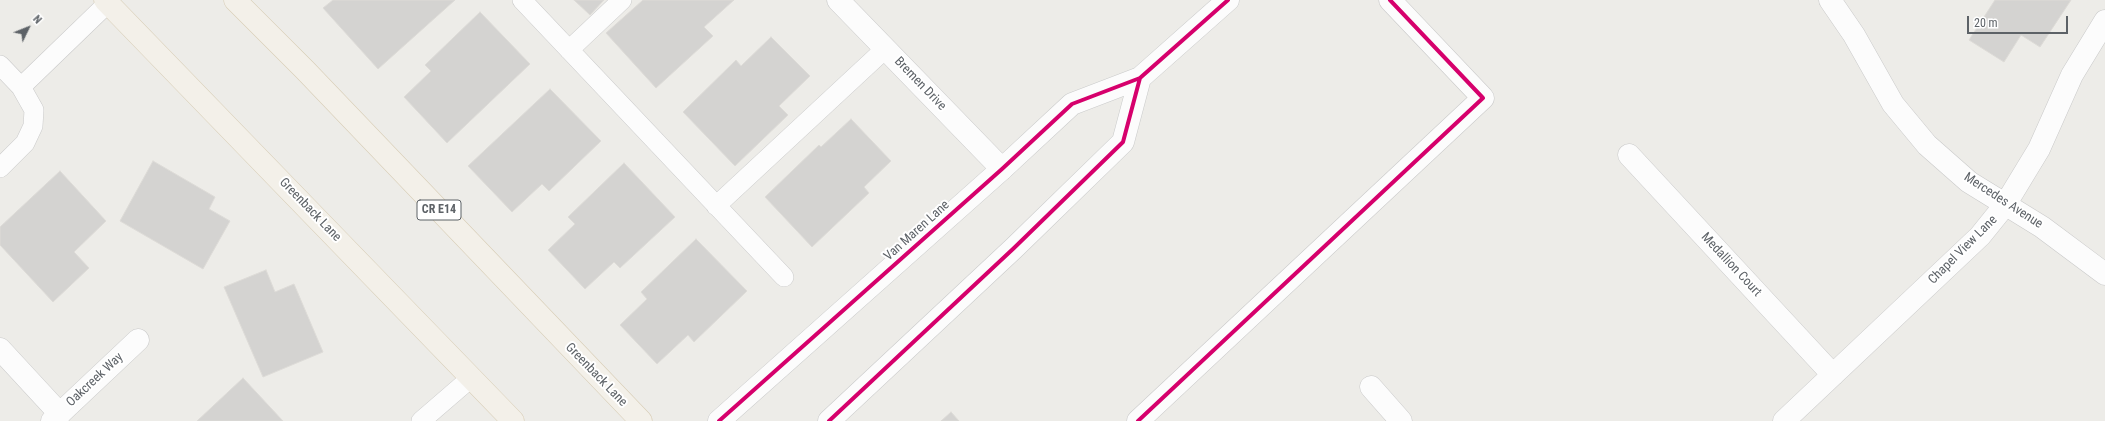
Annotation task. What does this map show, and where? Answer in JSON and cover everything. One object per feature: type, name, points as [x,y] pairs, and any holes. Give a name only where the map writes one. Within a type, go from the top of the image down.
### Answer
[{"type":"main road","name":"Greenback Lane","points":[[235,0],[310,75],[641,421]]},
{"type":"main road","name":"Greenback Lane","points":[[107,2],[513,421]]},
{"type":"street","name":"Bremen Drive","points":[[838,0],[1002,169]]},
{"type":"street","name":"Van Maren Lane","points":[[719,421],[1002,169],[1072,104],[1140,78],[1228,0]]},
{"type":"street","points":[[1138,421],[1483,98],[1390,0]]},
{"type":"street","name":"Mercedes Avenue","points":[[1830,0],[1854,35],[1893,104],[1927,145],[1969,182],[2042,227],[2105,274]]},
{"type":"street","name":"Chapel View Lane","points":[[1784,421],[1980,236],[2005,205],[2039,148],[2072,75],[2105,21]]},
{"type":"street","points":[[829,421],[1014,248],[1123,142],[1140,78]]},
{"type":"street","name":"Medallion Court","points":[[1629,155],[1833,375]]},
{"type":"street","name":"Oakcreek Way","points":[[56,417],[138,340]]},
{"type":"street","points":[[0,349],[56,417]]},
{"type":"street","points":[[1371,387],[1401,421]]},
{"type":"lane","points":[[522,0],[784,277]]},
{"type":"lane","points":[[569,50],[622,0]]},
{"type":"lane","points":[[21,87],[107,2]]},
{"type":"lane","points":[[716,206],[885,49]]},
{"type":"lane","points":[[0,65],[21,87],[34,110],[33,126],[25,143],[0,168]]},
{"type":"lane","points":[[421,421],[472,377]]},
{"type":"building","points":[[333,0],[455,0],[378,69],[323,8]]},
{"type":"building","points":[[574,0],[604,0],[590,15]]},
{"type":"building","points":[[643,0],[734,0],[704,27],[713,36],[656,88],[606,33]]},
{"type":"building","points":[[1995,0],[2071,0],[2040,47],[2021,35],[2004,62],[1969,40]]},
{"type":"building","points":[[480,12],[530,64],[447,143],[404,97],[431,71],[425,65]]},
{"type":"building","points":[[771,37],[810,76],[779,106],[788,115],[735,166],[683,112],[736,60],[741,66]]},
{"type":"building","points":[[550,89],[601,141],[549,191],[542,184],[512,212],[468,166]]},
{"type":"building","points":[[851,119],[891,161],[864,187],[869,193],[812,247],[765,197],[819,145],[821,147]]},
{"type":"building","points":[[153,161],[215,197],[209,209],[230,221],[203,269],[120,221]]},
{"type":"building","points":[[624,163],[675,217],[620,268],[614,262],[585,289],[548,250],[575,224],[568,217]]},
{"type":"building","points":[[60,171],[106,221],[74,252],[89,268],[53,302],[0,245],[0,227]]},
{"type":"building","points":[[696,239],[747,291],[694,342],[688,335],[657,364],[620,325],[647,299],[641,292]]},
{"type":"building","points":[[266,270],[275,292],[294,284],[323,352],[263,377],[224,287]]},
{"type":"building","points":[[243,378],[283,421],[197,421]]},
{"type":"building","points":[[951,412],[959,421],[941,421]]},
{"type":"cycle path","points":[[719,421],[1002,169],[1072,104],[1140,78],[1228,0]]},
{"type":"cycle path","points":[[1138,421],[1483,98],[1390,0]]},
{"type":"cycle path","points":[[829,421],[1014,248],[1123,142],[1140,78]]}]
